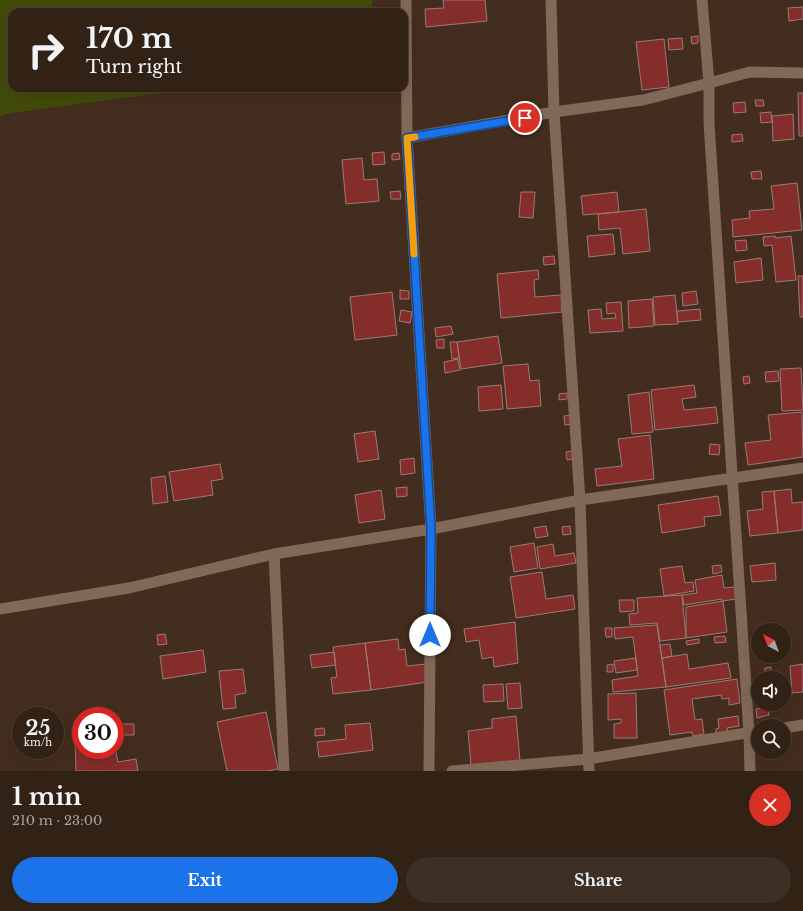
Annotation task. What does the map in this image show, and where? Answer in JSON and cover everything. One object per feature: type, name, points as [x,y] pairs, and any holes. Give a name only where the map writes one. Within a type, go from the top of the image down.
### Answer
[{"type":"street","points":[[551,0],[554,112],[580,500],[589,771]]},
{"type":"street","points":[[702,0],[709,83],[709,123],[733,479],[753,719]]},
{"type":"street","points":[[407,138],[554,112],[643,100],[750,72],[803,73]]},
{"type":"street","points":[[407,92],[407,138],[431,529],[429,771]]},
{"type":"street","points":[[0,609],[129,588],[274,554],[431,529],[580,500],[803,468]]},
{"type":"street","points":[[274,554],[284,771]]},
{"type":"street","points":[[791,727],[803,725]]},
{"type":"street","points":[[452,771],[588,759],[751,732]]},
{"type":"street","points":[[750,771],[751,759]]},
{"type":"green space","points":[[0,0],[373,0],[372,8],[8,8],[8,92],[168,92],[11,113],[0,116]]},
{"type":"building","points":[[443,0],[485,0],[487,21],[426,27],[425,9],[444,8]]},
{"type":"building","points":[[803,7],[803,19],[789,21],[788,8]]},
{"type":"building","points":[[698,36],[698,43],[692,44],[691,37]]},
{"type":"building","points":[[682,38],[683,49],[669,50],[668,39]]},
{"type":"building","points":[[664,39],[669,87],[642,90],[636,42]]},
{"type":"building","points":[[798,93],[803,93],[803,136],[799,136]]},
{"type":"building","points":[[755,100],[763,100],[764,106],[756,106]]},
{"type":"building","points":[[745,102],[746,112],[734,113],[733,103]]},
{"type":"building","points":[[771,112],[772,122],[761,123],[760,113]]},
{"type":"building","points":[[793,114],[794,139],[773,141],[772,116]]},
{"type":"building","points":[[742,134],[743,141],[732,142],[732,135]]},
{"type":"building","points":[[384,152],[385,164],[373,165],[372,153]]},
{"type":"building","points":[[399,153],[400,159],[392,160],[392,154]]},
{"type":"building","points":[[362,158],[364,180],[377,179],[379,201],[346,204],[342,160]]},
{"type":"building","points":[[761,171],[762,179],[752,179],[751,172]]},
{"type":"building","points":[[797,183],[802,230],[733,237],[732,220],[750,218],[749,211],[774,209],[771,186]]},
{"type":"building","points":[[400,191],[401,199],[391,199],[390,192]]},
{"type":"building","points":[[521,192],[535,192],[533,218],[519,217]]},
{"type":"building","points":[[617,192],[619,212],[583,215],[581,196]]},
{"type":"building","points":[[646,209],[650,251],[623,254],[620,228],[599,230],[598,214]]},
{"type":"building","points":[[613,234],[615,254],[589,257],[587,236]]},
{"type":"building","points":[[775,236],[775,238],[791,236],[796,280],[776,282],[772,245],[764,246],[763,237]]},
{"type":"building","points":[[746,240],[747,250],[736,251],[735,241]]},
{"type":"building","points":[[554,256],[555,264],[544,265],[543,257]]},
{"type":"building","points":[[761,258],[763,280],[736,283],[734,262]]},
{"type":"building","points":[[538,270],[539,279],[534,280],[535,297],[561,295],[562,312],[501,318],[497,274]]},
{"type":"building","points":[[798,276],[803,276],[803,317],[800,317]]},
{"type":"building","points":[[400,290],[409,291],[409,299],[400,299]]},
{"type":"building","points":[[696,291],[698,304],[683,306],[682,293]]},
{"type":"building","points":[[392,292],[397,335],[355,340],[350,297]]},
{"type":"building","points":[[675,295],[678,324],[655,325],[653,297]]},
{"type":"building","points":[[652,299],[654,326],[629,328],[628,301]]},
{"type":"building","points":[[621,302],[623,331],[590,333],[588,310],[601,309],[602,319],[616,318],[615,313],[607,314],[606,303]]},
{"type":"building","points":[[700,309],[701,320],[678,322],[677,311]]},
{"type":"building","points":[[401,310],[412,312],[410,323],[399,321]]},
{"type":"building","points":[[451,326],[453,334],[436,337],[435,328]]},
{"type":"building","points":[[498,336],[502,363],[461,369],[457,342]]},
{"type":"building","points":[[444,339],[444,348],[437,348],[436,340]]},
{"type":"building","points":[[450,342],[457,342],[459,358],[452,359]]},
{"type":"building","points":[[458,359],[460,370],[445,373],[444,362]]},
{"type":"building","points":[[528,364],[530,381],[539,380],[541,406],[507,409],[503,366]]},
{"type":"building","points":[[801,368],[803,410],[782,411],[780,369]]},
{"type":"building","points":[[778,371],[779,381],[766,382],[765,372]]},
{"type":"building","points":[[749,376],[750,383],[744,384],[743,377]]},
{"type":"building","points":[[501,385],[503,409],[479,411],[478,387]]},
{"type":"building","points":[[694,385],[696,397],[682,399],[684,410],[716,407],[718,423],[655,430],[651,390]]},
{"type":"building","points":[[649,392],[653,432],[632,434],[628,395]]},
{"type":"building","points":[[567,393],[567,399],[559,400],[559,394]]},
{"type":"building","points":[[802,412],[803,457],[748,465],[745,443],[771,440],[768,415]]},
{"type":"building","points":[[572,415],[573,424],[565,425],[564,416]]},
{"type":"building","points":[[375,431],[379,459],[358,462],[354,434]]},
{"type":"building","points":[[650,435],[654,479],[597,486],[595,469],[622,466],[618,439]]},
{"type":"building","points":[[710,444],[720,445],[719,455],[709,454]]},
{"type":"building","points":[[574,451],[574,459],[567,460],[566,452]]},
{"type":"building","points":[[414,458],[415,473],[401,475],[400,460]]},
{"type":"building","points":[[220,464],[223,479],[211,481],[213,495],[174,501],[169,472]]},
{"type":"building","points":[[165,476],[168,502],[153,504],[151,478]]},
{"type":"building","points":[[407,487],[407,496],[397,497],[396,488]]},
{"type":"building","points":[[791,489],[792,503],[803,502],[803,530],[778,533],[774,491]]},
{"type":"building","points":[[381,490],[385,519],[359,523],[355,495]]},
{"type":"building","points":[[774,491],[778,533],[750,536],[747,511],[763,509],[762,492]]},
{"type":"building","points":[[718,496],[721,515],[704,517],[705,526],[662,533],[658,505]]},
{"type":"building","points":[[546,526],[548,536],[536,538],[534,528]]},
{"type":"building","points":[[570,526],[571,534],[563,535],[562,527]]},
{"type":"building","points":[[534,543],[538,568],[514,572],[510,547]]},
{"type":"building","points":[[553,544],[555,556],[574,553],[576,563],[540,569],[537,547]]},
{"type":"building","points":[[775,563],[776,580],[752,582],[750,566]]},
{"type":"building","points":[[721,565],[722,572],[713,574],[712,566]]},
{"type":"building","points":[[682,566],[685,583],[693,582],[694,591],[664,596],[660,569]]},
{"type":"building","points":[[542,572],[546,599],[573,595],[575,609],[516,618],[510,577]]},
{"type":"building","points":[[722,575],[724,588],[734,587],[736,599],[722,601],[722,599],[684,605],[682,595],[697,593],[695,580]]},
{"type":"building","points":[[682,595],[686,638],[660,641],[657,623],[630,625],[629,614],[638,613],[637,598]]},
{"type":"building","points":[[619,600],[634,600],[634,611],[620,612]]},
{"type":"building","points":[[723,601],[727,632],[686,638],[686,607]]},
{"type":"building","points":[[515,622],[518,663],[494,667],[493,657],[482,659],[479,640],[466,642],[464,629]]},
{"type":"building","points":[[657,625],[666,687],[613,692],[612,680],[638,676],[633,637],[615,639],[614,628]]},
{"type":"building","points":[[605,628],[612,628],[612,637],[606,637]]},
{"type":"building","points":[[165,634],[167,644],[158,645],[157,635]]},
{"type":"building","points":[[725,636],[726,642],[715,643],[714,637]]},
{"type":"building","points":[[398,639],[399,650],[405,649],[407,666],[426,664],[428,682],[371,690],[365,643]]},
{"type":"building","points":[[699,639],[699,643],[687,645],[686,641]]},
{"type":"building","points":[[365,643],[371,690],[333,694],[331,678],[337,677],[333,647]]},
{"type":"building","points":[[670,644],[672,656],[662,658],[660,645]]},
{"type":"building","points":[[203,650],[206,672],[163,679],[160,656]]},
{"type":"building","points":[[334,652],[336,665],[312,668],[310,655]]},
{"type":"building","points":[[687,654],[689,669],[728,663],[731,678],[666,687],[662,658]]},
{"type":"building","points":[[636,658],[637,670],[616,673],[614,661]]},
{"type":"building","points":[[613,664],[613,672],[607,672],[607,665]]},
{"type":"building","points":[[803,664],[803,692],[792,693],[790,666]]},
{"type":"building","points":[[771,667],[771,671],[765,671],[765,668]]},
{"type":"building","points":[[243,669],[246,693],[235,695],[236,708],[223,709],[219,671]]},
{"type":"building","points":[[737,679],[740,703],[729,705],[729,698],[722,699],[721,695],[692,699],[695,720],[702,719],[704,734],[693,736],[692,732],[670,735],[664,690]]},
{"type":"building","points":[[520,683],[522,708],[508,709],[506,684]]},
{"type":"building","points":[[503,684],[504,701],[484,702],[483,685]]},
{"type":"building","points":[[636,693],[637,738],[614,738],[614,724],[621,723],[621,719],[608,720],[608,694]]},
{"type":"building","points":[[756,711],[768,711],[769,715],[757,718]]},
{"type":"building","points":[[266,712],[278,769],[267,771],[227,771],[217,722]]},
{"type":"building","points":[[516,716],[520,761],[471,765],[468,731],[492,728],[492,719]]},
{"type":"building","points":[[738,716],[739,726],[727,728],[728,732],[716,734],[716,729],[719,728],[718,719]]},
{"type":"building","points":[[370,723],[373,750],[319,757],[317,742],[346,739],[345,725]]},
{"type":"building","points":[[124,724],[134,724],[134,735],[124,735]]},
{"type":"building","points":[[324,728],[325,735],[315,736],[315,729]]},
{"type":"building","points":[[76,759],[117,759],[118,762],[136,759],[138,771],[76,771]]},
{"type":"slow traffic","points":[[414,254],[407,138],[415,137]]},
{"type":"route","points":[[430,635],[431,529],[407,138],[525,118]]}]
